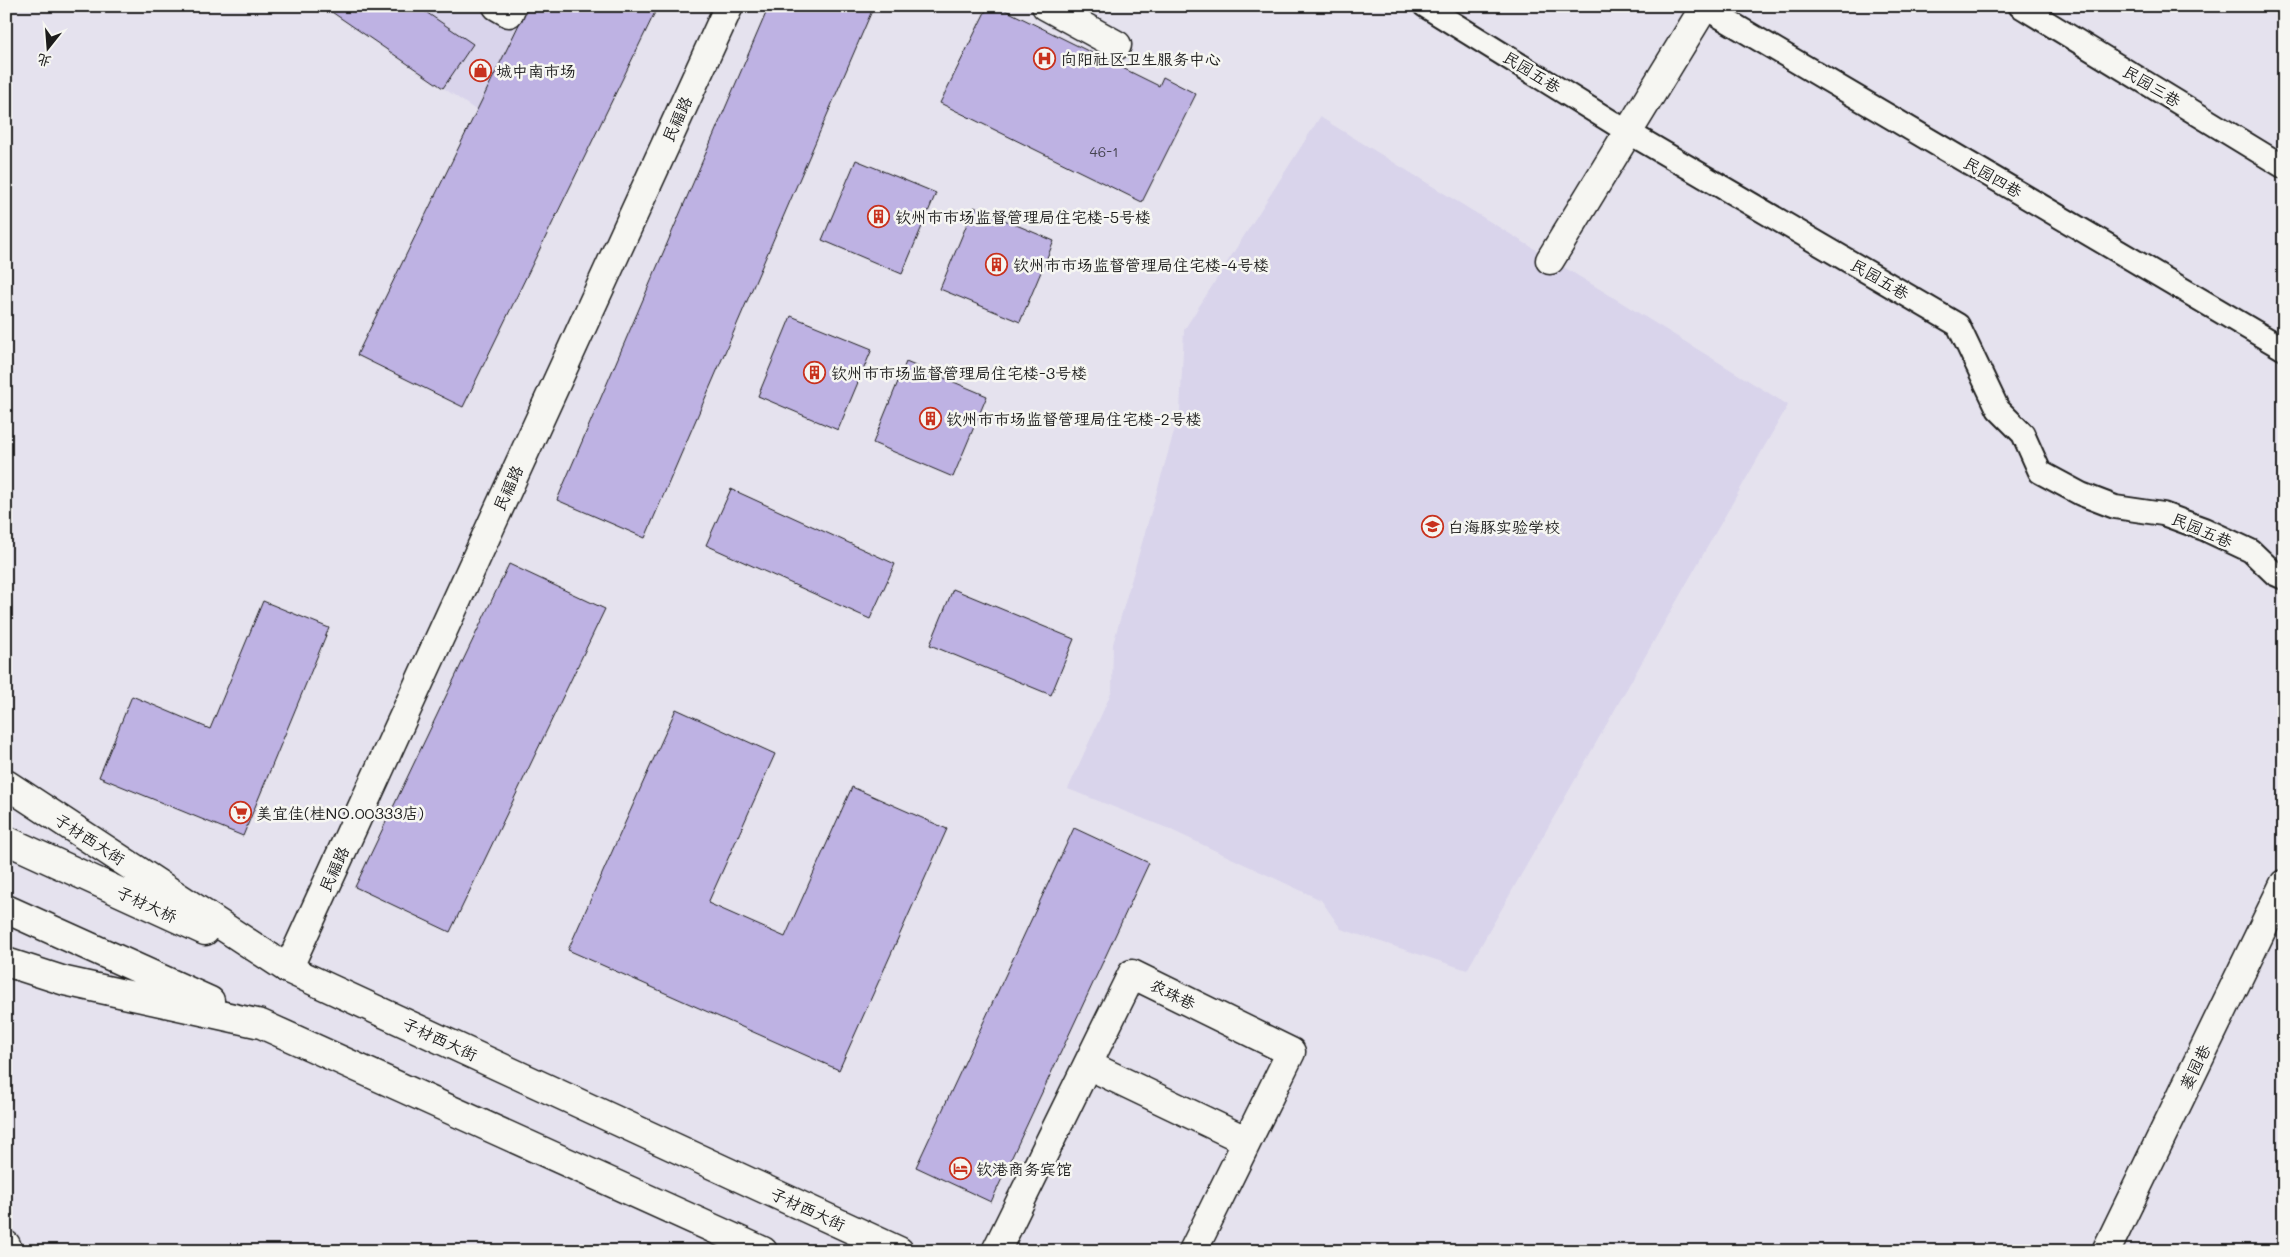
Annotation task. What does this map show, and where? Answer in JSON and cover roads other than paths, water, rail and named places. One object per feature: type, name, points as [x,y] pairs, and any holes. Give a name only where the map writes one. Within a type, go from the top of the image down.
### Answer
[{"type":"street","points":[[497,6],[509,13],[512,6]]},
{"type":"street","name":"民福路","points":[[288,969],[729,6]]},
{"type":"street","points":[[1046,6],[1117,44]]},
{"type":"street","points":[[1550,260],[1704,7]]},
{"type":"street","name":"子材西大街","points":[[6,784],[288,969],[899,1251]]},
{"type":"street","name":"子材大桥","points":[[6,840],[288,969]]},
{"type":"street","name":"蒌园巷","points":[[2106,1251],[2284,884]]},
{"type":"street","points":[[6,909],[763,1251]]},
{"type":"street","points":[[6,962],[65,981],[261,1024]]},
{"type":"street","name":"农珠巷","points":[[996,1251],[1132,974],[1291,1052],[1193,1251]]},
{"type":"street","points":[[1088,1065],[1247,1141]]},
{"type":"street","points":[[6,1245],[8,1251]]},
{"type":"lane","name":"民园五巷","points":[[1425,6],[1628,132],[1958,325],[1998,409],[2024,434],[2040,472],[2081,494],[2115,507],[2163,514],[2204,529],[2252,551],[2276,574],[2284,578]]},
{"type":"lane","name":"民园三巷","points":[[2020,6],[2284,166]]},
{"type":"lane","name":"民园四巷","points":[[1704,7],[2284,349]]},
{"type":"place","name":"向阳社区卫生服务中心","points":[[1045,59]]},
{"type":"place","name":"城中南市场","points":[[480,71]]},
{"type":"place","name":"钦州市市场监督管理局住宅楼-5号楼","points":[[879,217]]},
{"type":"place","name":"钦州市市场监督管理局住宅楼-4号楼","points":[[997,265]]},
{"type":"place","name":"钦州市市场监督管理局住宅楼-3号楼","points":[[815,373]]},
{"type":"place","name":"钦州市市场监督管理局住宅楼-2号楼","points":[[930,419]]},
{"type":"place","name":"白海豚实验学校","points":[[1432,527]]},
{"type":"place","name":"美宜佳(桂NO.00333店)","points":[[240,813]]},
{"type":"place","name":"钦港商务宾馆","points":[[960,1169]]}]
